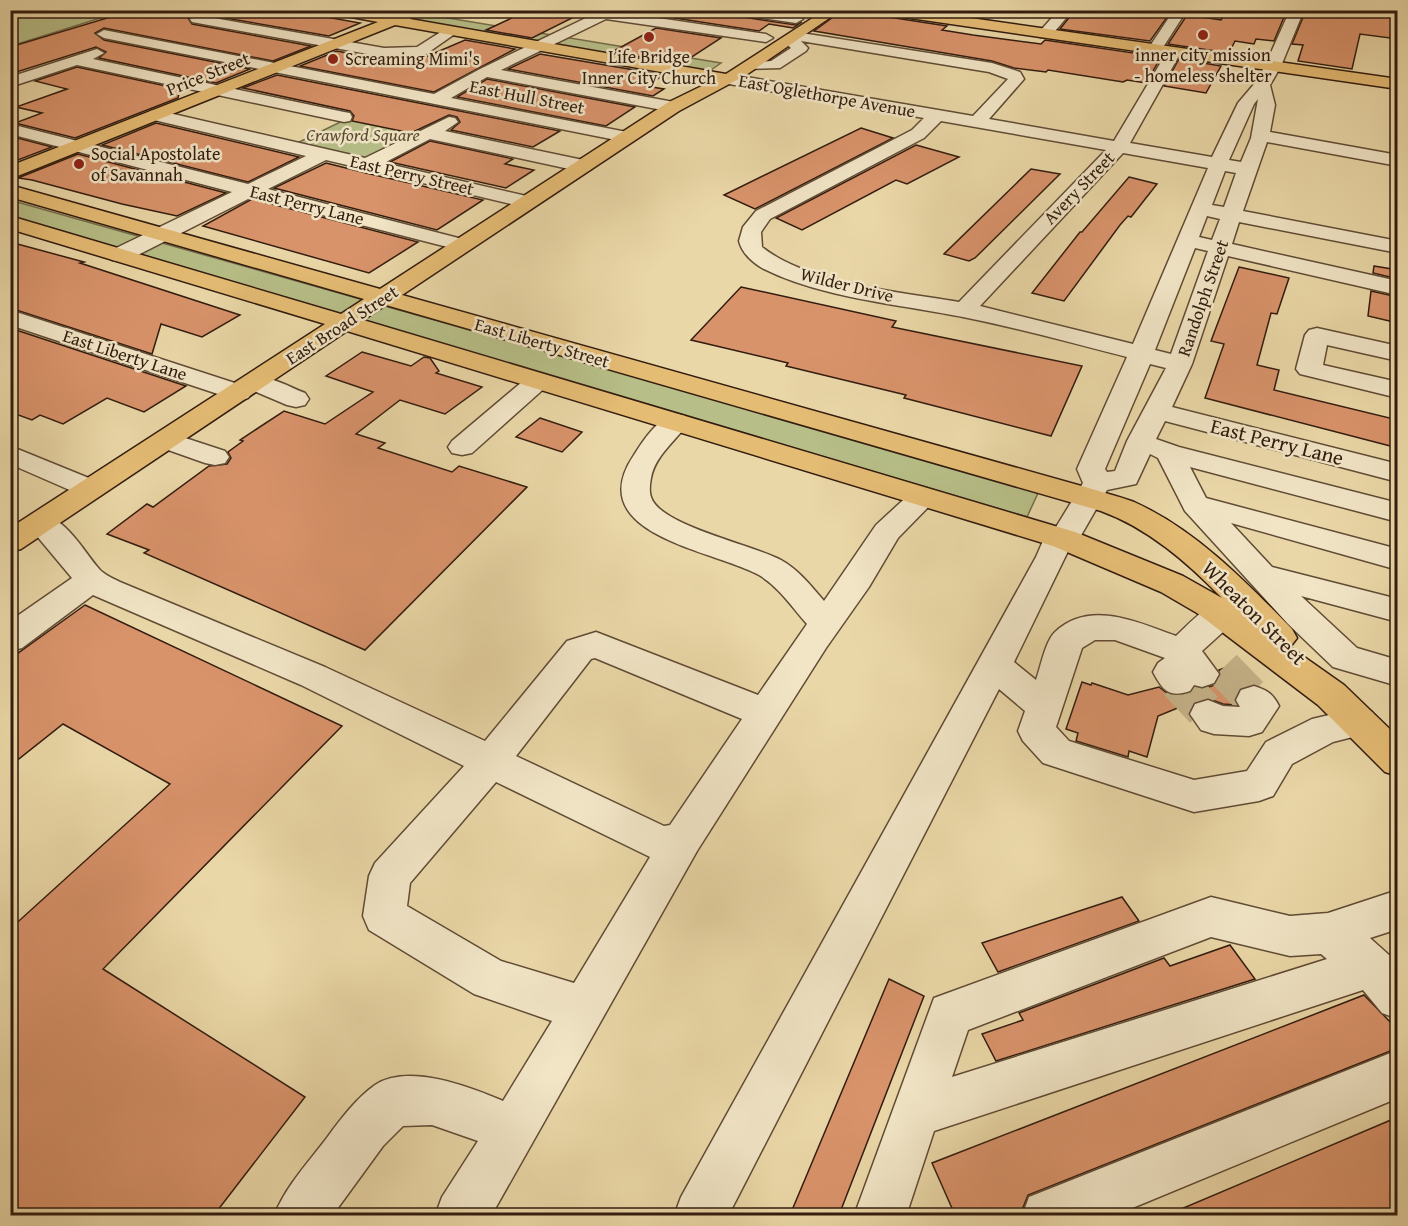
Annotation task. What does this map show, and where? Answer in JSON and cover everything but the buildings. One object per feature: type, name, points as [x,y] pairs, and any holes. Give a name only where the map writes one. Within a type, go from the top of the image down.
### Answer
[{"type":"main road","name":"East Oglethorpe Avenue","points":[[335,10],[408,14],[560,38],[737,71]]},
{"type":"main road","name":"East Broad Street","points":[[10,543],[626,137],[737,71],[766,38],[810,10]]},
{"type":"main road","points":[[792,38],[835,10]]},
{"type":"main road","points":[[882,10],[1398,84]]},
{"type":"main road","name":"East Oglethorpe Avenue","points":[[408,14],[452,31],[711,76],[737,71]]},
{"type":"main road","name":"Price Street","points":[[10,173],[408,14]]},
{"type":"main road","name":"East Broad Street","points":[[673,107],[711,76]]},
{"type":"main road","name":"East Liberty Street","points":[[10,191],[383,298],[1086,491]]},
{"type":"main road","name":"East Liberty Street","points":[[10,222],[1064,539]]},
{"type":"main road","name":"Wheaton Street","points":[[1086,491],[1175,540],[1203,560],[1232,586],[1331,695],[1397,761]]},
{"type":"main road","name":"Wheaton Street","points":[[1064,539],[1172,584],[1222,614],[1331,695]]},
{"type":"street","points":[[221,10],[192,20],[368,51],[409,53],[431,45],[436,38],[452,31]]},
{"type":"street","points":[[582,10],[610,12],[766,38]]},
{"type":"street","points":[[736,10],[796,19]]},
{"type":"street","points":[[1044,33],[1067,10]]},
{"type":"street","points":[[1155,49],[1181,10]]},
{"type":"street","name":"Randolph Street","points":[[700,1215],[1052,557],[1057,542],[1064,539],[1086,491],[1091,469],[1118,411],[1220,161],[1246,103],[1262,85],[1273,66],[1297,10]]},
{"type":"street","points":[[437,99],[485,72],[560,38],[610,12]]},
{"type":"street","name":"East Hull Street","points":[[124,27],[99,36],[136,39],[626,137]]},
{"type":"street","points":[[10,82],[157,32]]},
{"type":"street","points":[[737,71],[775,65],[801,48],[792,38]]},
{"type":"street","points":[[792,38],[992,68],[1014,75],[1016,79],[1014,82],[979,119]]},
{"type":"street","points":[[49,52],[49,56],[344,117]]},
{"type":"street","name":"Avery Street","points":[[964,310],[1121,144],[1174,52]]},
{"type":"street","name":"East Oglethorpe Avenue","points":[[737,71],[937,115],[979,119]]},
{"type":"street","name":"East Oglethorpe Avenue","points":[[737,71],[768,80],[1248,166]]},
{"type":"street","points":[[485,72],[673,107]]},
{"type":"street","name":"Randolph Street","points":[[1086,491],[1126,478],[1155,447],[1157,411],[1180,364],[1248,166],[1261,136],[1267,105],[1262,85]]},
{"type":"street","points":[[284,145],[398,91]]},
{"type":"street","points":[[369,164],[477,107]]},
{"type":"street","name":"East Perry Street","points":[[156,115],[528,202]]},
{"type":"street","name":"Wilder Drive","points":[[937,115],[918,134],[763,215],[752,226],[749,239],[754,251],[785,270],[885,297],[964,310],[1180,364]]},
{"type":"street","name":"East Perry Lane","points":[[10,129],[463,245]]},
{"type":"street","points":[[429,133],[583,166]]},
{"type":"street","points":[[1261,136],[1398,161]]},
{"type":"street","points":[[120,255],[324,154]]},
{"type":"street","points":[[1201,208],[1398,247]]},
{"type":"street","points":[[1188,240],[1398,288]]},
{"type":"street","name":"East Liberty Lane","points":[[10,317],[246,388],[296,399]]},
{"type":"street","points":[[1398,354],[1317,335],[1309,369],[1398,390]]},
{"type":"street","points":[[462,447],[538,381]]},
{"type":"street","name":"East Perry Lane","points":[[1157,411],[1398,473]]},
{"type":"street","points":[[676,422],[654,446],[636,478],[634,492],[640,508],[650,518],[675,531],[767,566],[786,579],[825,624]]},
{"type":"street","points":[[167,440],[215,457]]},
{"type":"street","points":[[1155,447],[1195,504],[1345,658],[1398,673]]},
{"type":"street","points":[[1155,447],[1398,513]]},
{"type":"street","points":[[10,454],[92,489]]},
{"type":"street","points":[[461,1215],[511,1135],[683,839],[765,713],[858,579],[887,532],[923,497]]},
{"type":"street","points":[[1195,504],[1398,560]]},
{"type":"street","points":[[41,523],[100,585],[313,676],[662,844],[683,839]]},
{"type":"street","points":[[1262,575],[1398,611]]},
{"type":"street","points":[[10,639],[100,585]]},
{"type":"street","points":[[1222,614],[1195,667],[1117,628],[1089,628],[1067,641],[1036,731],[1056,753],[1194,796],[1259,785],[1279,753],[1325,729],[1359,722]]},
{"type":"street","points":[[584,1009],[490,979],[384,916],[390,876],[490,762],[579,651],[596,644],[667,675],[765,713]]},
{"type":"street","points":[[994,664],[1043,706]]},
{"type":"street","points":[[1236,711],[1279,753]]},
{"type":"street","points":[[880,1215],[950,1014],[1211,917],[1290,936],[1328,933],[1398,909]]},
{"type":"street","points":[[1328,933],[1384,982]]},
{"type":"street","points":[[916,1113],[1384,982]]},
{"type":"street","points":[[1048,1215],[1398,1074]]},
{"type":"street","points":[[300,1215],[365,1128],[393,1102],[432,1101],[495,1122],[511,1135]]},
{"type":"green space","points":[[11,10],[123,10],[123,11],[11,46]]},
{"type":"green space","points":[[320,11],[406,11],[721,63],[701,77]]},
{"type":"green space","name":"Crawford Square","points":[[396,95],[462,108],[366,159],[297,143]]},
{"type":"green space","points":[[10,200],[1039,491],[1027,517],[11,216]]},
{"type":"tunnel","points":[[1223,668],[1254,700]]},
{"type":"tunnel","points":[[1178,682],[1208,714]]},
{"type":"place","name":"inner city mission - homeless shelter","points":[[1203,35]]},
{"type":"place","name":"Life Bridge Inner City Church","points":[[649,37]]},
{"type":"place","name":"Screaming Mimi's","points":[[333,59]]},
{"type":"place","name":"Social Apostolate of Savannah","points":[[79,164]]}]
